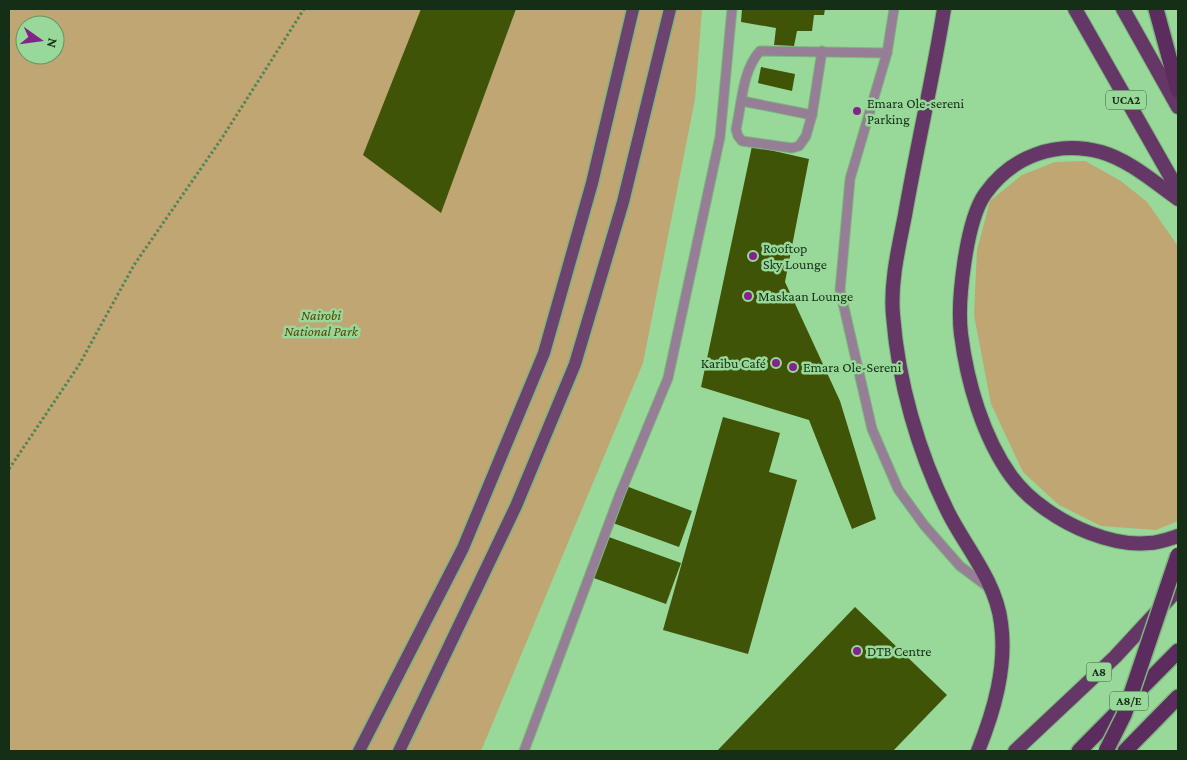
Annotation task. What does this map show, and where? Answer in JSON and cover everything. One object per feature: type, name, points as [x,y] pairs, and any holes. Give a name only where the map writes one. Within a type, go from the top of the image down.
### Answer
[{"type":"highway","points":[[944,9],[897,259],[892,313],[902,383],[920,444],[948,512],[991,589],[1001,622],[1001,664],[993,712],[978,751]]},
{"type":"highway","name":"UCA2","points":[[1075,9],[1178,190]]},
{"type":"highway","name":"UCA2","points":[[1123,9],[1178,107]]},
{"type":"highway","points":[[1156,9],[1178,90]]},
{"type":"highway","points":[[1178,199],[1132,167],[1102,152],[1068,147],[1042,150],[1009,168],[984,195],[973,226],[960,280],[961,334],[974,392],[989,436],[1012,477],[1040,504],[1071,526],[1108,540],[1149,544],[1178,536]]},
{"type":"highway","points":[[1106,751],[1124,715],[1178,555]]},
{"type":"highway","name":"A8","points":[[1015,751],[1115,657],[1178,589]]},
{"type":"highway","name":"A8/E","points":[[1079,751],[1178,651]]},
{"type":"highway","name":"A8/E","points":[[1125,751],[1178,697]]},
{"type":"main road","points":[[359,751],[463,548],[544,353],[592,183],[633,9]]},
{"type":"main road","points":[[399,751],[516,506],[574,364],[623,202],[670,9]]},
{"type":"lane","points":[[524,751],[620,494],[668,378],[720,137],[732,9]]},
{"type":"lane","points":[[894,9],[887,53],[850,179],[840,290],[872,429],[898,489],[924,525],[960,566],[991,589]]},
{"type":"lane","points":[[822,51],[812,115],[806,136],[799,146],[792,148],[742,141],[736,129],[751,62],[760,51],[822,51],[887,53]]},
{"type":"lane","points":[[742,101],[812,115]]},
{"type":"path","points":[[9,469],[79,364],[134,264],[222,138],[304,9]]},
{"type":"green space","name":"Nairobi National Park","points":[[9,9],[702,9],[695,99],[643,363],[481,751],[9,751]]},
{"type":"green space","points":[[1085,161],[1121,181],[1147,202],[1178,246],[1178,521],[1156,530],[1101,526],[1059,505],[1023,472],[991,404],[974,315],[977,250],[990,201],[1022,175],[1055,162]]},
{"type":"building","points":[[421,9],[516,9],[441,213],[363,155]]},
{"type":"building","points":[[742,9],[825,9],[824,15],[814,15],[812,31],[797,31],[794,46],[774,45],[776,28],[741,22]]},
{"type":"building","points":[[761,67],[795,74],[792,91],[758,83]]},
{"type":"building","points":[[752,146],[809,159],[785,282],[840,401],[876,519],[852,529],[809,420],[701,387]]},
{"type":"building","points":[[723,417],[780,433],[769,472],[797,480],[748,654],[663,630]]},
{"type":"building","points":[[626,486],[692,511],[679,547],[613,523]]},
{"type":"building","points":[[606,536],[681,563],[666,604],[591,577]]},
{"type":"building","name":"DTB Centre","points":[[855,607],[947,695],[893,751],[717,751]]},
{"type":"place","name":"Emara Ole-sereni Parking","points":[[857,111]]},
{"type":"place","name":"Rooftop Sky Lounge","points":[[753,256]]},
{"type":"place","name":"Maskaan Lounge","points":[[748,296]]},
{"type":"place","name":"Karibu Café","points":[[776,363]]},
{"type":"place","name":"Emara Ole-Sereni","points":[[793,367]]},
{"type":"place","name":"DTB Centre","points":[[857,651]]}]
